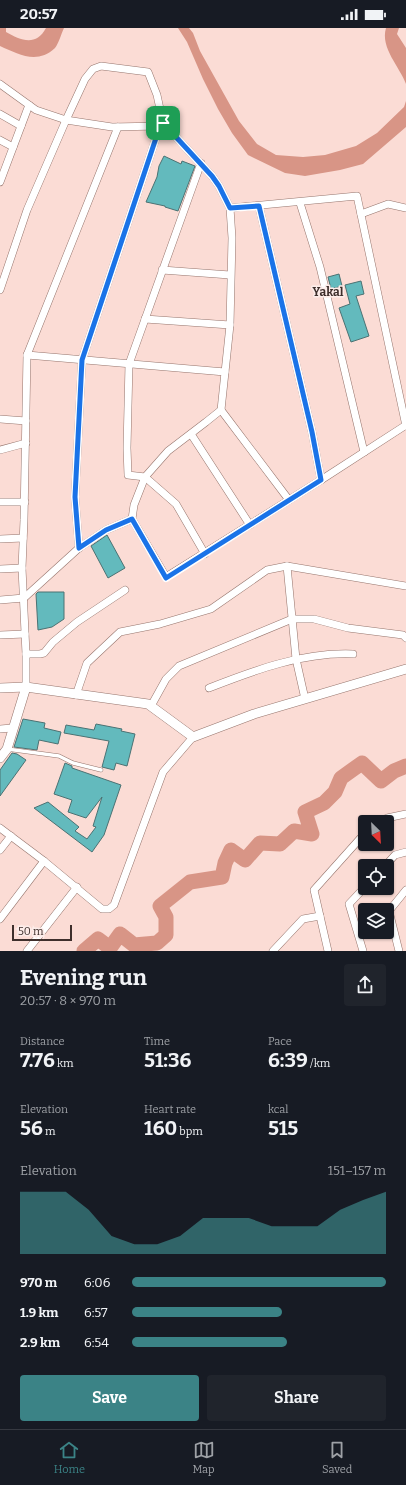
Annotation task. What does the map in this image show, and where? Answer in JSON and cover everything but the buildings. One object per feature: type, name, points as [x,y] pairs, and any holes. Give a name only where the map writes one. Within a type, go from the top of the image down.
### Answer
[{"type":"street","points":[[0,290],[27,210],[85,79],[93,69],[102,66],[148,72],[157,95],[162,125],[82,360],[75,497],[79,548]]},
{"type":"street","points":[[0,84],[36,110],[66,120],[112,127],[162,125],[201,163],[219,186],[230,208],[232,238],[230,325],[221,410],[289,500]]},
{"type":"street","points":[[0,182],[3,167],[22,126],[29,105]]},
{"type":"street","points":[[0,114],[22,126]]},
{"type":"street","points":[[0,758],[7,749],[12,728],[26,687],[22,568],[25,502],[27,355],[118,127]]},
{"type":"street","points":[[0,140],[13,147]]},
{"type":"street","points":[[201,163],[129,364],[127,448],[128,475],[144,477],[176,504],[205,554]]},
{"type":"street","points":[[221,410],[168,451],[144,477],[134,505],[132,519],[166,578],[406,426],[357,196],[300,203],[230,208]]},
{"type":"street","points":[[300,203],[320,267],[364,452]]},
{"type":"street","points":[[361,214],[388,204],[406,208]]},
{"type":"street","points":[[259,206],[312,432],[321,480]]},
{"type":"street","points":[[162,270],[230,275]]},
{"type":"street","points":[[145,319],[230,325]]},
{"type":"street","points":[[27,355],[225,372]]},
{"type":"street","points":[[0,420],[26,421]]},
{"type":"street","points":[[191,434],[250,525]]},
{"type":"street","points":[[0,450],[26,442]]},
{"type":"street","points":[[0,502],[25,502]]},
{"type":"street","points":[[0,600],[24,598],[79,548],[106,530],[132,519]]},
{"type":"street","points":[[0,539],[23,538]]},
{"type":"street","points":[[76,695],[87,663],[120,632],[160,624],[211,609],[267,570],[287,566],[406,586]]},
{"type":"street","points":[[287,566],[296,659],[305,699]]},
{"type":"street","points":[[0,569],[22,568]]},
{"type":"street","points":[[26,654],[44,653],[53,642],[77,622],[125,590]]},
{"type":"street","points":[[151,706],[166,678],[179,666],[292,619],[314,619],[348,628],[403,635],[406,638]]},
{"type":"street","points":[[0,635],[25,634]]},
{"type":"street","points":[[209,688],[296,659],[328,655],[354,654]]},
{"type":"street","points":[[0,828],[77,887],[102,909],[109,909],[114,905],[163,772],[193,736],[254,714],[406,669]]},
{"type":"street","points":[[0,688],[26,687],[148,704],[193,736]]},
{"type":"street","points":[[0,729],[12,728]]},
{"type":"street","points":[[394,817],[406,814]]},
{"type":"street","points":[[0,850],[11,836]]},
{"type":"street","points":[[326,950],[314,890],[358,841]]},
{"type":"street","points":[[391,859],[395,855],[406,852]]},
{"type":"street","points":[[0,918],[44,861]]},
{"type":"street","points":[[27,951],[77,887]]},
{"type":"street","points":[[399,951],[389,911],[406,890]]},
{"type":"street","points":[[358,895],[350,904],[363,951]]},
{"type":"street","points":[[273,951],[303,919],[320,916]]},
{"type":"lane","points":[[7,749],[59,756],[73,763],[101,770]]},
{"type":"shaded area","points":[[0,28],[6,28],[6,32],[22,39],[33,40],[38,38],[46,28],[64,28],[55,48],[41,56],[34,57],[21,55],[0,46]]},
{"type":"shaded area","points":[[178,28],[189,28],[193,33],[200,51],[239,121],[257,144],[276,155],[303,157],[325,155],[356,146],[377,133],[404,107],[406,101],[406,127],[363,164],[340,170],[305,176],[285,173],[248,155],[232,133],[218,109],[187,42]]},
{"type":"shaded area","points":[[386,28],[399,28],[397,34],[406,48],[406,84],[388,50],[385,35]]},
{"type":"waterway","points":[[84,951],[98,939],[110,948],[120,934],[134,945],[157,943],[166,935],[166,917],[160,906],[190,882],[222,877],[225,863],[231,850],[245,860],[260,843],[280,844],[294,831],[312,834],[305,812],[324,803],[335,792],[341,778],[362,763],[381,781],[394,771],[406,766]]},
{"type":"district","name":"Yakal","points":[[328,292]]},
{"type":"route","points":[[163,123],[212,176],[230,208],[259,206],[312,432],[321,480],[166,578],[132,519],[106,530],[79,548],[75,497],[82,360],[160,126],[163,123]]}]
